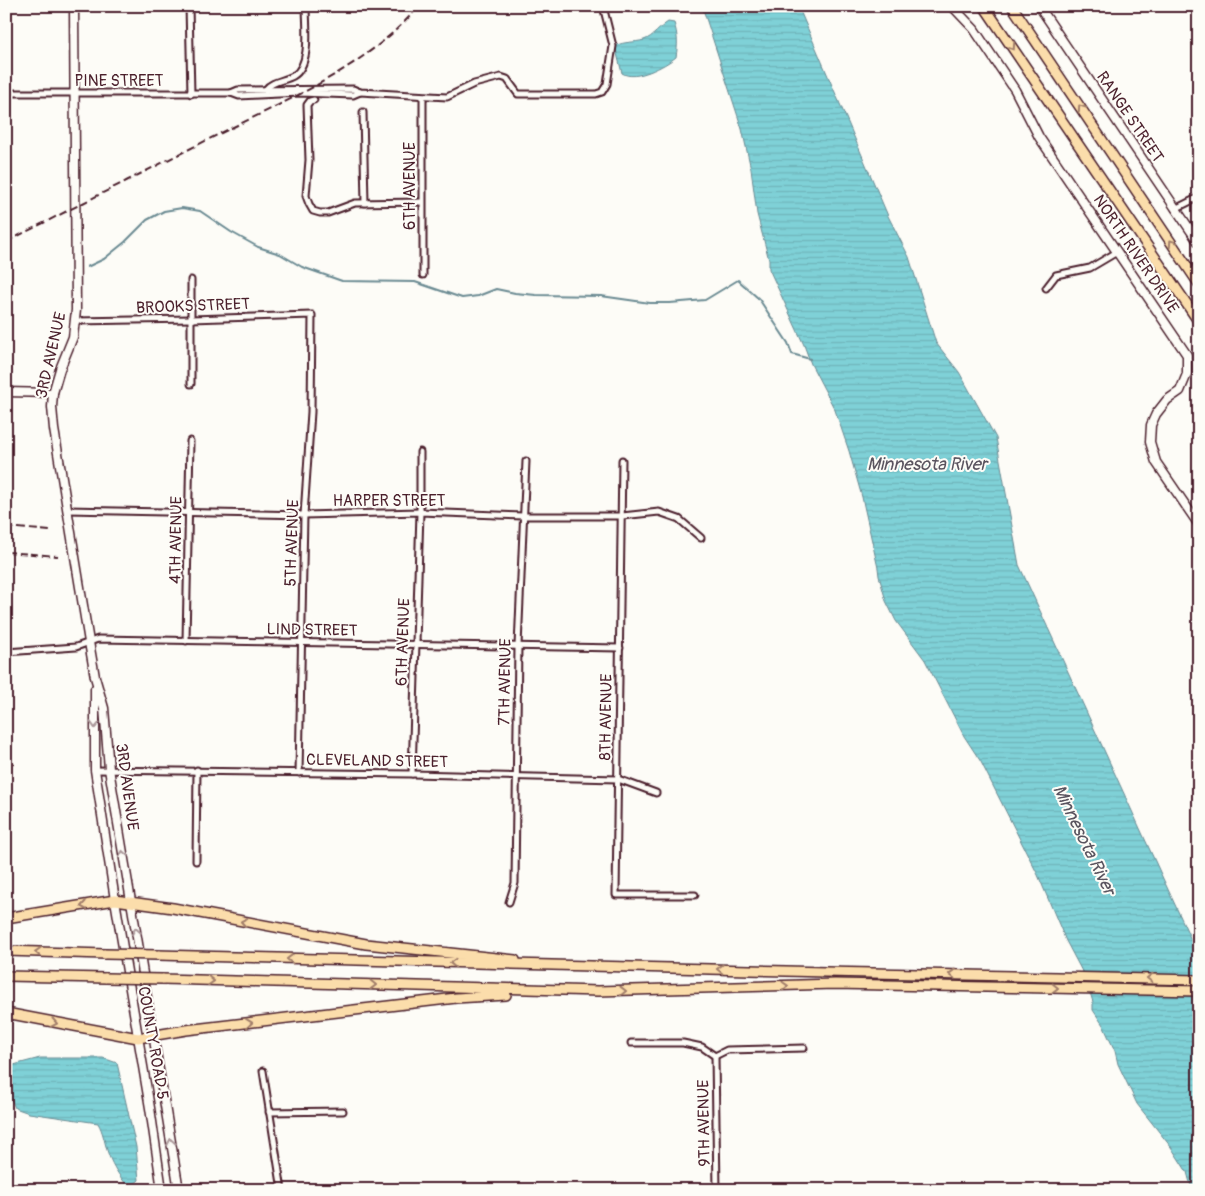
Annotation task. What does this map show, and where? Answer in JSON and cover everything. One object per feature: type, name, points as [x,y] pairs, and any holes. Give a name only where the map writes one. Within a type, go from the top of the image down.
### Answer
[{"type":"highway","points":[[984,6],[1199,322]]},
{"type":"highway","points":[[1012,6],[1199,284]]},
{"type":"highway","points":[[6,918],[114,900],[173,908],[366,944],[505,958],[552,966]]},
{"type":"highway","points":[[6,951],[552,966],[1199,980]]},
{"type":"highway","points":[[6,976],[598,991]]},
{"type":"highway","points":[[6,1013],[138,1038],[186,1030],[475,996],[835,984],[1199,991]]},
{"type":"street","name":"3RD AVENUE","points":[[74,6],[76,321],[73,336],[53,393],[52,407],[95,677],[104,708],[109,770],[132,902]]},
{"type":"street","points":[[189,6],[191,94]]},
{"type":"street","points":[[266,89],[269,85],[294,76],[303,67],[306,57],[306,6]]},
{"type":"street","name":"PINE STREET","points":[[6,93],[191,94],[232,93],[238,90],[266,89],[353,89],[360,92],[447,97],[474,84],[501,77],[507,79],[518,94],[588,95],[602,92],[607,84],[613,46],[604,6]]},
{"type":"street","name":"NORTH RIVER DRIVE","points":[[952,6],[974,29],[989,51],[1015,90],[1039,137],[1187,355],[1188,374],[1180,390],[1166,400],[1156,414],[1152,425],[1150,442],[1156,462],[1199,525]]},
{"type":"street","name":"RANGE STREET","points":[[1039,6],[1199,243]]},
{"type":"street","name":"PINE STREET","points":[[232,93],[238,96],[353,95],[360,92]]},
{"type":"street","name":"6TH AVENUE","points":[[423,96],[422,202],[424,275]]},
{"type":"street","points":[[314,100],[310,101],[307,105],[309,160],[306,196],[313,211],[328,213],[355,203],[422,202]]},
{"type":"street","points":[[363,112],[365,203]]},
{"type":"street","points":[[1175,209],[1199,197]]},
{"type":"street","points":[[1046,288],[1056,274],[1090,268],[1117,252]]},
{"type":"street","points":[[191,280],[191,384]]},
{"type":"street","name":"BROOKS STREET","points":[[76,321],[312,314]]},
{"type":"street","name":"5TH AVENUE","points":[[299,773],[304,514],[311,412],[312,314]]},
{"type":"street","points":[[6,392],[53,393]]},
{"type":"street","name":"4TH AVENUE","points":[[186,641],[190,440]]},
{"type":"street","name":"6TH AVENUE","points":[[412,774],[420,452]]},
{"type":"street","name":"7TH AVENUE","points":[[509,902],[516,883],[518,646],[526,460]]},
{"type":"street","name":"8TH AVENUE","points":[[622,460],[616,895],[695,895]]},
{"type":"street","name":"HARPER STREET","points":[[68,510],[304,514],[420,512],[523,516],[622,516],[659,512],[679,519],[702,538]]},
{"type":"street","name":"LIND STREET","points":[[6,652],[76,647],[98,639],[620,648]]},
{"type":"street","name":"3RD AVENUE","points":[[95,677],[95,770],[114,900]]},
{"type":"street","name":"CLEVELAND STREET","points":[[95,770],[197,770],[618,779],[656,793]]},
{"type":"street","points":[[196,861],[197,770]]},
{"type":"street","name":"COUNTY ROAD 5","points":[[114,900],[162,1190]]},
{"type":"street","name":"COUNTY ROAD 5","points":[[132,902],[179,1190]]},
{"type":"street","points":[[631,1043],[683,1043],[702,1047],[715,1056],[727,1050],[804,1048]]},
{"type":"street","name":"9TH AVENUE","points":[[715,1056],[717,1190]]},
{"type":"street","points":[[263,1071],[282,1190]]},
{"type":"street","points":[[269,1112],[344,1111]]},
{"type":"water","name":"Minnesota River","points":[[702,6],[798,6],[888,216],[909,257],[936,343],[959,372],[996,438],[1019,565],[1199,957],[1199,1190],[1192,1190],[1187,1172],[1171,1147],[1137,1104],[1118,1064],[1115,1051],[1103,1025],[1093,1010],[1093,1002],[1085,977],[1066,941],[1038,875],[981,762],[964,736],[925,660],[896,621],[886,601],[862,497],[835,410],[811,364],[769,269],[769,260],[757,214],[751,169],[742,129]]},
{"type":"water","points":[[668,22],[674,23],[675,27],[677,40],[676,57],[650,72],[634,76],[622,73],[615,46],[647,39]]},
{"type":"water","points":[[40,1058],[103,1058],[117,1063],[136,1147],[139,1180],[133,1185],[126,1184],[115,1168],[98,1123],[29,1113],[15,1108],[9,1095],[6,1067]]},
{"type":"waterway","points":[[87,267],[104,259],[125,242],[147,220],[164,211],[182,208],[200,211],[258,247],[280,254],[302,267],[342,281],[415,282],[462,298],[478,296],[496,289],[536,295],[601,296],[650,303],[670,303],[705,300],[738,280],[759,299],[788,343],[792,354],[810,359]]},
{"type":"railway","points":[[6,242],[326,80],[376,47],[419,6]]},
{"type":"railway","points":[[6,527],[51,531]]},
{"type":"railway","points":[[6,552],[58,556]]},
{"type":"railway","points":[[6,764],[14,763]]}]
